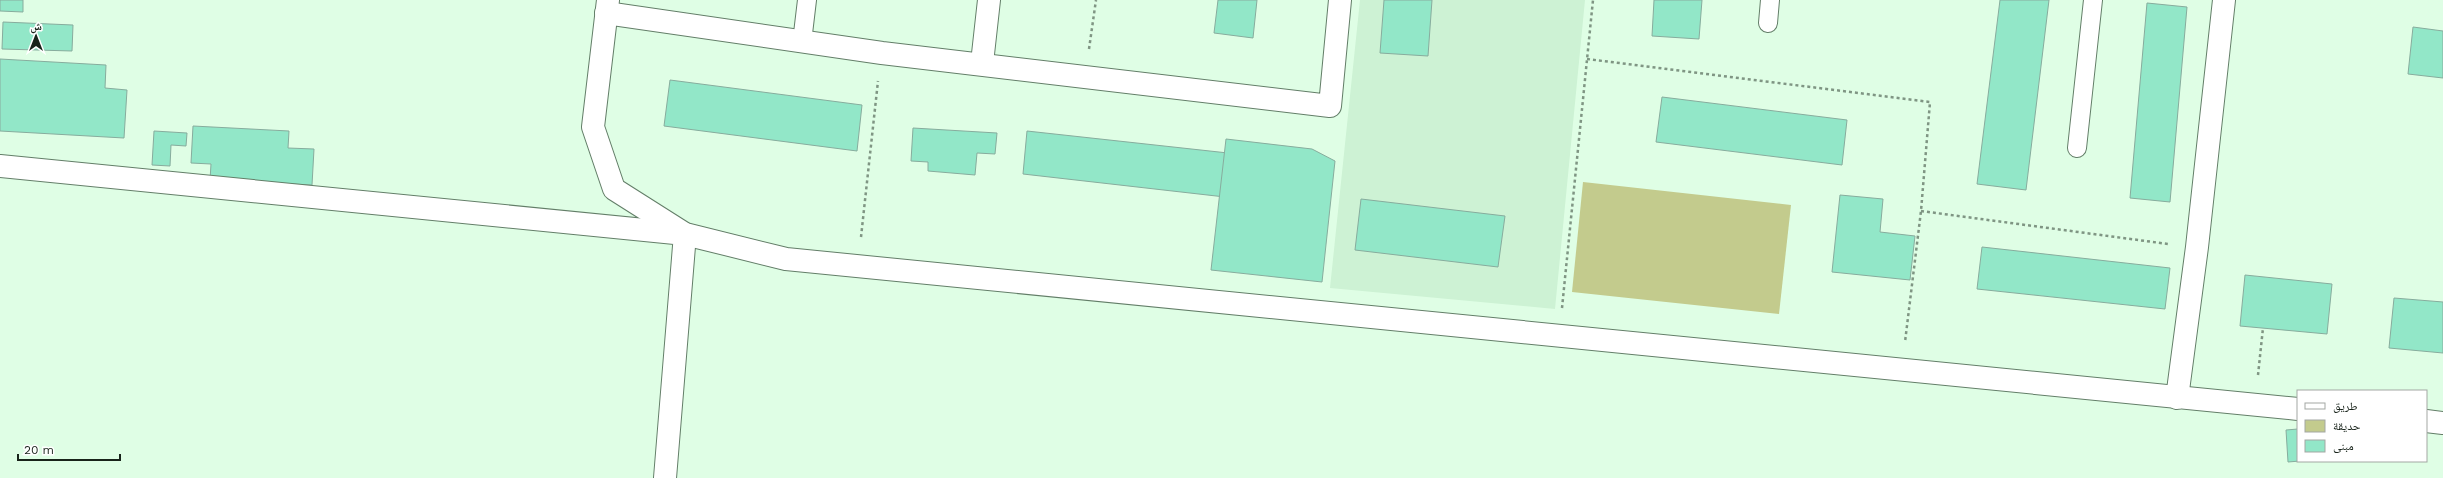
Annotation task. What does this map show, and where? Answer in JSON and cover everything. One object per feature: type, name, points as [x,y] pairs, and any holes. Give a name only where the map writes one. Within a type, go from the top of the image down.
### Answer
[{"type":"street","points":[[982,63],[989,0]]},
{"type":"street","points":[[685,234],[614,189],[593,127],[607,7],[802,42],[882,53],[982,63],[1330,106],[1340,0]]},
{"type":"street","points":[[2177,398],[2197,247],[2224,0]]},
{"type":"street","points":[[0,166],[685,234],[786,259],[2297,409]]},
{"type":"street","points":[[665,478],[685,234]]},
{"type":"street","points":[[2427,421],[2443,423]]},
{"type":"lane","points":[[802,42],[807,0]]},
{"type":"lane","points":[[1768,23],[1770,0]]},
{"type":"lane","points":[[2077,148],[2093,0]]},
{"type":"path","points":[[1086,77],[1096,0]]},
{"type":"path","points":[[1559,336],[1593,0]]},
{"type":"path","points":[[858,266],[882,53]]},
{"type":"path","points":[[1588,59],[1930,102],[1921,211],[1902,370]]},
{"type":"path","points":[[1921,211],[2197,247]]},
{"type":"path","points":[[2254,405],[2263,328]]},
{"type":"shaded area","points":[[1360,0],[1585,0],[1555,309],[1330,288]]},
{"type":"green space","points":[[1583,182],[1791,205],[1779,314],[1572,292]]},
{"type":"building","points":[[0,0],[23,0],[23,12],[0,11]]},
{"type":"building","points":[[1218,0],[1257,0],[1253,38],[1214,33]]},
{"type":"building","points":[[1384,0],[1432,0],[1428,56],[1380,53]]},
{"type":"building","points":[[1654,0],[1702,0],[1699,39],[1652,36]]},
{"type":"building","points":[[2000,0],[2049,0],[2026,190],[1977,184]]},
{"type":"building","points":[[2147,3],[2187,7],[2170,202],[2130,198]]},
{"type":"building","points":[[3,22],[73,25],[72,51],[2,49]]},
{"type":"building","points":[[2413,27],[2443,31],[2443,78],[2408,74]]},
{"type":"building","points":[[0,59],[106,65],[105,88],[127,90],[124,138],[0,131]]},
{"type":"building","points":[[670,80],[862,105],[857,151],[664,126]]},
{"type":"building","points":[[1662,97],[1847,120],[1842,165],[1656,142]]},
{"type":"building","points":[[193,126],[289,131],[288,148],[314,149],[312,185],[210,180],[211,164],[191,163]]},
{"type":"building","points":[[913,128],[997,133],[995,154],[977,153],[975,175],[928,171],[928,162],[911,161]]},
{"type":"building","points":[[154,131],[187,133],[186,146],[171,145],[170,166],[152,165]]},
{"type":"building","points":[[1027,131],[1228,153],[1225,197],[1023,174]]},
{"type":"building","points":[[1226,139],[1312,149],[1335,161],[1322,282],[1211,270]]},
{"type":"building","points":[[1840,195],[1883,199],[1880,232],[1915,236],[1910,280],[1832,272]]},
{"type":"building","points":[[1361,199],[1505,216],[1498,267],[1355,250]]},
{"type":"building","points":[[1982,247],[2170,268],[2165,309],[1977,289]]},
{"type":"building","points":[[2245,275],[2332,284],[2327,334],[2240,326]]},
{"type":"building","points":[[2394,298],[2443,302],[2443,353],[2389,348]]},
{"type":"building","points":[[2297,429],[2297,461],[2288,462],[2286,430]]}]
